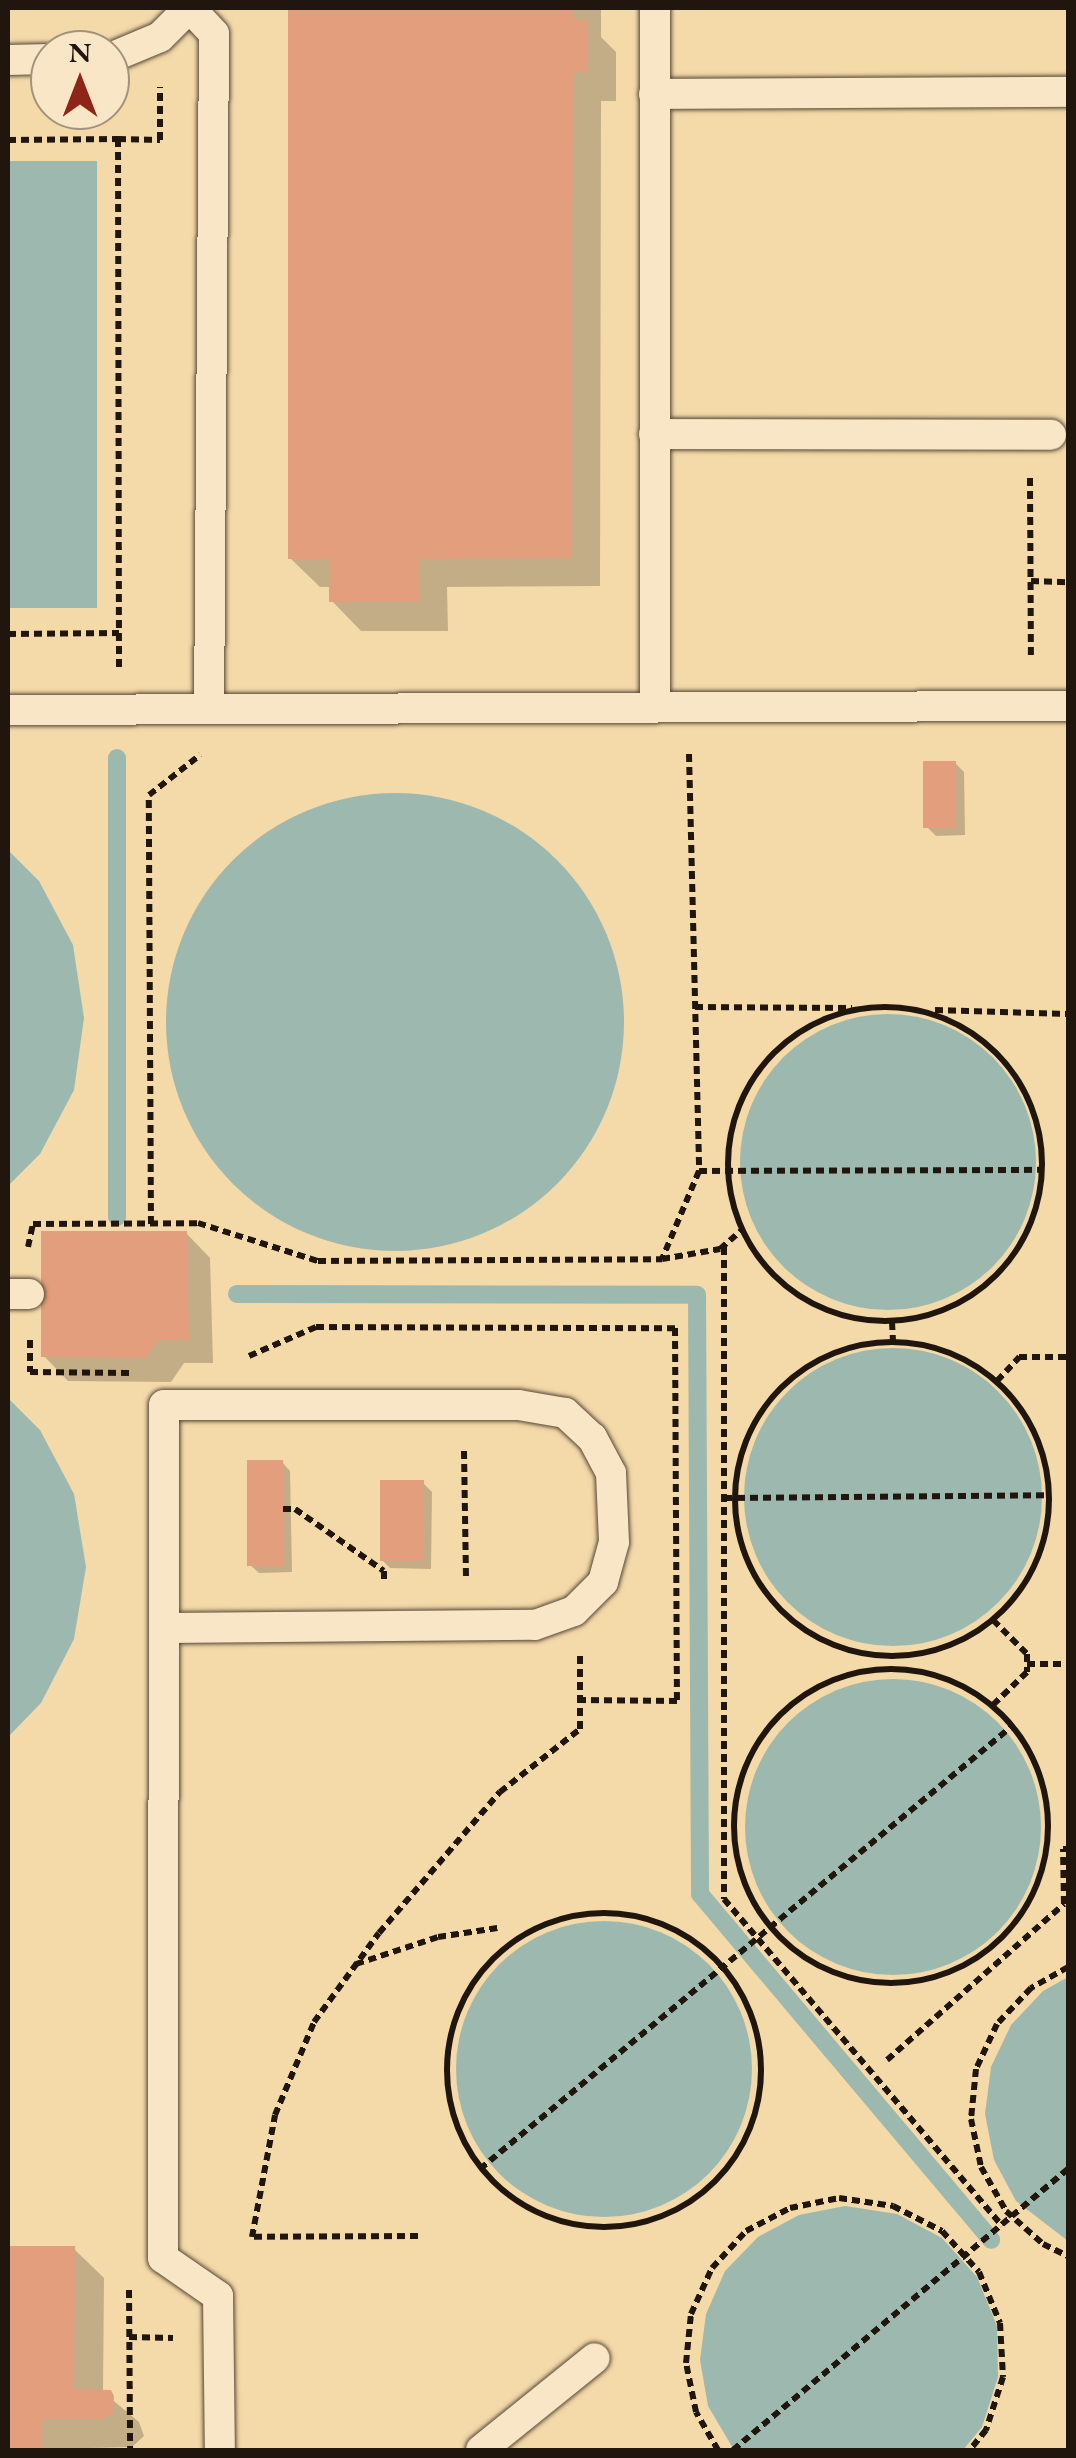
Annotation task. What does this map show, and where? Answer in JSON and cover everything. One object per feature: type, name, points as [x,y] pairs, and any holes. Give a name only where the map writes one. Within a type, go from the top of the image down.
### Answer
[{"type":"lane","points":[[130,50],[160,37],[190,8],[214,34],[210,710]]},
{"type":"lane","points":[[654,8],[655,708]]},
{"type":"lane","points":[[654,94],[1068,92]]},
{"type":"lane","points":[[654,434],[1040,435]]},
{"type":"lane","points":[[8,710],[1068,706]]},
{"type":"lane","points":[[164,1628],[535,1625],[574,1611],[603,1582],[614,1542],[611,1474],[592,1438],[565,1413],[463,1405],[164,1405],[164,1628],[164,2258],[218,2296],[220,2450]]},
{"type":"lane","points":[[481,2450],[596,2358]]},
{"type":"path","points":[[8,140],[160,140],[160,37]]},
{"type":"path","points":[[118,139],[119,710]]},
{"type":"path","points":[[1031,706],[1031,581],[1040,435]]},
{"type":"path","points":[[1031,581],[1068,582]]},
{"type":"path","points":[[8,634],[119,633]]},
{"type":"path","points":[[662,1260],[699,1171],[688,708]]},
{"type":"path","points":[[151,1224],[149,795],[211,746],[210,710]]},
{"type":"path","points":[[694,1007],[1068,1014]]},
{"type":"path","points":[[883,1009],[934,1013],[983,1038],[1020,1079],[1041,1130],[1043,1170],[1027,1236],[994,1280],[947,1310],[892,1322],[844,1317],[798,1296],[761,1262],[742,1230],[727,1170],[732,1121],[753,1076],[787,1040],[831,1015],[883,1009]]},
{"type":"path","points":[[699,1171],[1043,1170]]},
{"type":"path","points":[[18,1294],[33,1224],[198,1223],[318,1262],[662,1260],[724,1246],[742,1230]]},
{"type":"path","points":[[724,1246],[724,1898],[1002,2226]]},
{"type":"path","points":[[892,1322],[892,1342]]},
{"type":"path","points":[[892,1342],[941,1348],[997,1381],[1027,1414],[1048,1464],[1050,1520],[1034,1572],[993,1620],[954,1645],[891,1656],[850,1652],[805,1632],[768,1598],[743,1555],[734,1499],[739,1456],[760,1411],[794,1374],[838,1350],[892,1342]]},
{"type":"path","points":[[997,1381],[1018,1358],[1068,1356]]},
{"type":"path","points":[[463,1405],[467,1628]]},
{"type":"path","points":[[724,1498],[1050,1495]]},
{"type":"path","points":[[283,1509],[294,1509],[384,1570],[384,1628]]},
{"type":"path","points":[[418,2236],[252,2238],[261,2169],[292,2068],[355,1965],[500,1792],[580,1729],[574,1611]]},
{"type":"path","points":[[993,1620],[1027,1654],[1027,1664],[993,1705]]},
{"type":"path","points":[[890,1669],[891,1656]]},
{"type":"path","points":[[1027,1664],[1068,1664]]},
{"type":"path","points":[[890,1669],[941,1676],[993,1705],[1026,1742],[1047,1792],[1050,1847],[1033,1900],[1000,1943],[953,1973],[899,1985],[850,1980],[804,1959],[770,1928],[742,1882],[733,1833],[738,1784],[759,1738],[793,1701],[837,1678],[890,1669]]},
{"type":"path","points":[[480,2169],[1012,1726]]},
{"type":"path","points":[[886,2060],[1064,1904],[1063,1849],[1068,1849]]},
{"type":"path","points":[[598,1912],[654,1919],[702,1945],[739,1986],[760,2036],[762,2092],[746,2143],[712,2187],[666,2216],[612,2228],[562,2224],[517,2203],[480,2169],[455,2126],[446,2078],[451,2028],[472,1983],[506,1946],[550,1921],[598,1912]]},
{"type":"path","points":[[355,1965],[438,1937],[497,1928]]},
{"type":"path","points":[[1068,1967],[1031,1988],[998,2024],[976,2069],[971,2118],[981,2167],[1006,2211],[1043,2244],[1068,2256]]},
{"type":"path","points":[[733,2450],[1068,2169]]},
{"type":"path","points":[[718,2450],[696,2412],[686,2363],[691,2314],[712,2268],[746,2232],[790,2208],[839,2198],[893,2206],[926,2223],[979,2272],[1000,2322],[1003,2377],[986,2430],[970,2450]]},
{"type":"path","points":[[130,2289],[130,2450]]},
{"type":"water","points":[[8,161],[97,161],[97,608],[8,608]]},
{"type":"water","points":[[395,793],[440,797],[483,810],[522,832],[557,860],[585,895],[607,934],[620,977],[624,1022],[620,1067],[607,1110],[585,1149],[557,1184],[522,1212],[483,1234],[440,1247],[395,1251],[350,1247],[307,1234],[268,1212],[233,1184],[205,1149],[183,1110],[170,1067],[166,1022],[170,977],[183,934],[205,895],[233,860],[268,832],[307,810],[350,797]]},
{"type":"water","points":[[8,850],[39,881],[73,945],[84,1018],[74,1090],[40,1154],[8,1186]]},
{"type":"water","points":[[888,1014],[917,1016],[945,1025],[993,1057],[1025,1105],[1034,1133],[1034,1191],[1025,1219],[993,1267],[945,1299],[917,1308],[888,1310],[859,1308],[831,1299],[783,1267],[751,1219],[742,1191],[740,1162],[742,1133],[751,1105],[783,1057],[831,1025],[859,1016]]},
{"type":"water","points":[[893,1348],[922,1351],[950,1360],[998,1392],[1030,1440],[1039,1468],[1039,1526],[1030,1554],[998,1602],[950,1634],[922,1643],[893,1646],[864,1643],[836,1634],[788,1602],[756,1554],[747,1526],[744,1497],[747,1468],[756,1440],[788,1392],[836,1360],[864,1351]]},
{"type":"water","points":[[8,1398],[40,1430],[74,1494],[86,1567],[74,1639],[41,1703],[8,1737]]},
{"type":"water","points":[[893,1679],[922,1681],[950,1690],[998,1722],[1030,1770],[1039,1798],[1039,1856],[1030,1884],[998,1932],[950,1964],[922,1973],[893,1975],[864,1973],[836,1964],[788,1932],[756,1884],[747,1856],[745,1827],[747,1798],[756,1770],[788,1722],[836,1690],[864,1681]]},
{"type":"water","points":[[604,1921],[633,1923],[661,1932],[709,1964],[741,2012],[750,2040],[750,2098],[741,2126],[709,2174],[661,2206],[633,2215],[604,2217],[575,2215],[547,2206],[499,2174],[467,2126],[458,2098],[456,2069],[458,2040],[467,2012],[499,1964],[547,1932],[575,1923]]},
{"type":"water","points":[[1068,1977],[1068,2241],[1016,2201],[994,2160],[985,2114],[991,2067],[1011,2025],[1043,1991]]},
{"type":"water","points":[[845,2206],[897,2214],[942,2238],[977,2277],[997,2326],[998,2377],[982,2427],[963,2450],[734,2450],[708,2406],[700,2360],[706,2314],[725,2271],[758,2237],[799,2215]]},
{"type":"building","points":[[288,8],[573,8],[573,20],[588,20],[587,72],[573,72],[571,558],[419,559],[420,602],[329,602],[329,559],[288,559]]},
{"type":"building","points":[[923,761],[956,761],[956,828],[923,828]]},
{"type":"building","points":[[41,1231],[187,1231],[189,1340],[159,1340],[146,1358],[41,1357]]},
{"type":"building","points":[[247,1460],[283,1460],[283,1566],[247,1566]]},
{"type":"building","points":[[380,1480],[424,1480],[424,1561],[380,1561]]},
{"type":"building","points":[[8,2246],[75,2246],[74,2389],[111,2390],[114,2396],[113,2413],[102,2419],[42,2419],[42,2450],[8,2450]]},
{"type":"waterway","points":[[117,758],[117,1217]]},
{"type":"waterway","points":[[237,1294],[697,1295],[700,1894],[991,2240]]}]
